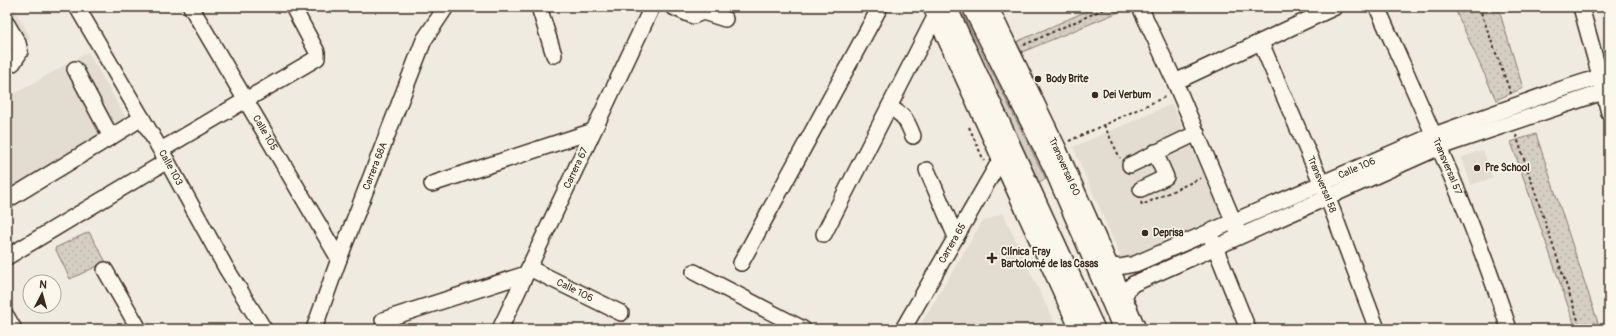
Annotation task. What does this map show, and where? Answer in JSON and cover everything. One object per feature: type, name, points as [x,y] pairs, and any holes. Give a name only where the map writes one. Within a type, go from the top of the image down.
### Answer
[{"type":"main road","name":"Transversal 60","points":[[988,7],[1056,148],[1136,329]]},
{"type":"main road","points":[[939,10],[1002,157],[1080,329]]},
{"type":"street","name":"Calle 103","points":[[77,7],[164,155],[226,268],[264,329]]},
{"type":"street","name":"Calle 105","points":[[192,7],[339,259]]},
{"type":"street","points":[[7,257],[246,100],[317,58],[317,52],[293,7]]},
{"type":"street","name":"Carrera 68A","points":[[314,329],[339,259],[424,40],[446,7]]},
{"type":"street","points":[[539,7],[554,55]]},
{"type":"street","name":"Carrera 67","points":[[500,329],[584,161],[593,131],[652,7]]},
{"type":"street","points":[[673,7],[693,16],[703,12],[725,19]]},
{"type":"street","points":[[741,263],[880,7]]},
{"type":"street","points":[[970,7],[1051,167],[1121,329]]},
{"type":"street","points":[[1140,7],[1177,86],[1237,229]]},
{"type":"street","points":[[1177,86],[1335,7]]},
{"type":"street","name":"Transversal 57","points":[[1377,7],[1437,141],[1487,266],[1509,329]]},
{"type":"street","points":[[1581,7],[1605,75],[1609,113]]},
{"type":"street","points":[[824,234],[939,10]]},
{"type":"street","points":[[939,10],[1096,329]]},
{"type":"street","points":[[7,66],[13,63],[20,52],[20,47],[9,33]]},
{"type":"street","name":"Transversal 58","points":[[1261,43],[1325,190],[1378,329]]},
{"type":"street","points":[[74,69],[111,138]]},
{"type":"street","name":"Calle 106","points":[[1123,299],[1133,284],[1213,240],[1437,141],[1605,75]]},
{"type":"street","name":"Calle 106","points":[[1437,141],[1606,91]]},
{"type":"street","points":[[889,107],[900,113],[905,118],[913,136]]},
{"type":"street","points":[[7,200],[142,118]]},
{"type":"street","points":[[432,184],[593,131]]},
{"type":"street","points":[[1130,165],[1197,133]]},
{"type":"street","points":[[1141,189],[1166,177],[1156,152]]},
{"type":"street","name":"Carrera 65","points":[[903,329],[1002,157]]},
{"type":"street","points":[[927,170],[956,237]]},
{"type":"street","points":[[1213,240],[1248,329]]},
{"type":"street","name":"Calle 106","points":[[1107,264],[1119,267],[1136,264],[1213,240]]},
{"type":"street","points":[[105,270],[139,329]]},
{"type":"street","points":[[383,320],[528,271]]},
{"type":"street","name":"Calle 106","points":[[528,271],[621,313]]},
{"type":"street","points":[[694,272],[803,329]]},
{"type":"street","points":[[7,317],[14,329]]},
{"type":"path","points":[[1017,48],[1108,7]]},
{"type":"path","points":[[1479,7],[1513,101]]},
{"type":"path","points":[[1064,144],[1177,86]]},
{"type":"path","points":[[1516,135],[1581,329]]},
{"type":"shaded area","points":[[7,7],[13,7],[31,38],[7,52]]},
{"type":"shaded area","points":[[1096,7],[1131,7],[1022,52],[1016,42]]},
{"type":"shaded area","points":[[1454,7],[1498,7],[1523,88],[1496,100]]},
{"type":"shaded area","points":[[963,15],[1046,179],[1037,183],[961,16]]},
{"type":"shaded area","points":[[88,52],[135,134],[7,207],[7,98]]},
{"type":"shaded area","points":[[1172,104],[1222,217],[1122,260],[1073,147]]},
{"type":"shaded area","points":[[1536,134],[1600,329],[1576,329],[1511,142]]},
{"type":"shaded area","name":"Pre School","points":[[1483,150],[1493,178],[1471,185],[1462,157]]},
{"type":"shaded area","name":"Clínica Fray Bartolomé de las Casas","points":[[1003,213],[1057,329],[918,329],[982,222]]},
{"type":"shaded area","points":[[89,232],[106,262],[70,279],[55,248]]},
{"type":"place","name":"Body Brite","points":[[1038,79]]},
{"type":"place","name":"Dei Verbum","points":[[1095,95]]},
{"type":"place","name":"Pre School","points":[[1477,168]]},
{"type":"place","name":"Deprisa","points":[[1145,233]]},
{"type":"place","name":"Clínica Fray Bartolomé de las Casas","points":[[992,258]]}]
